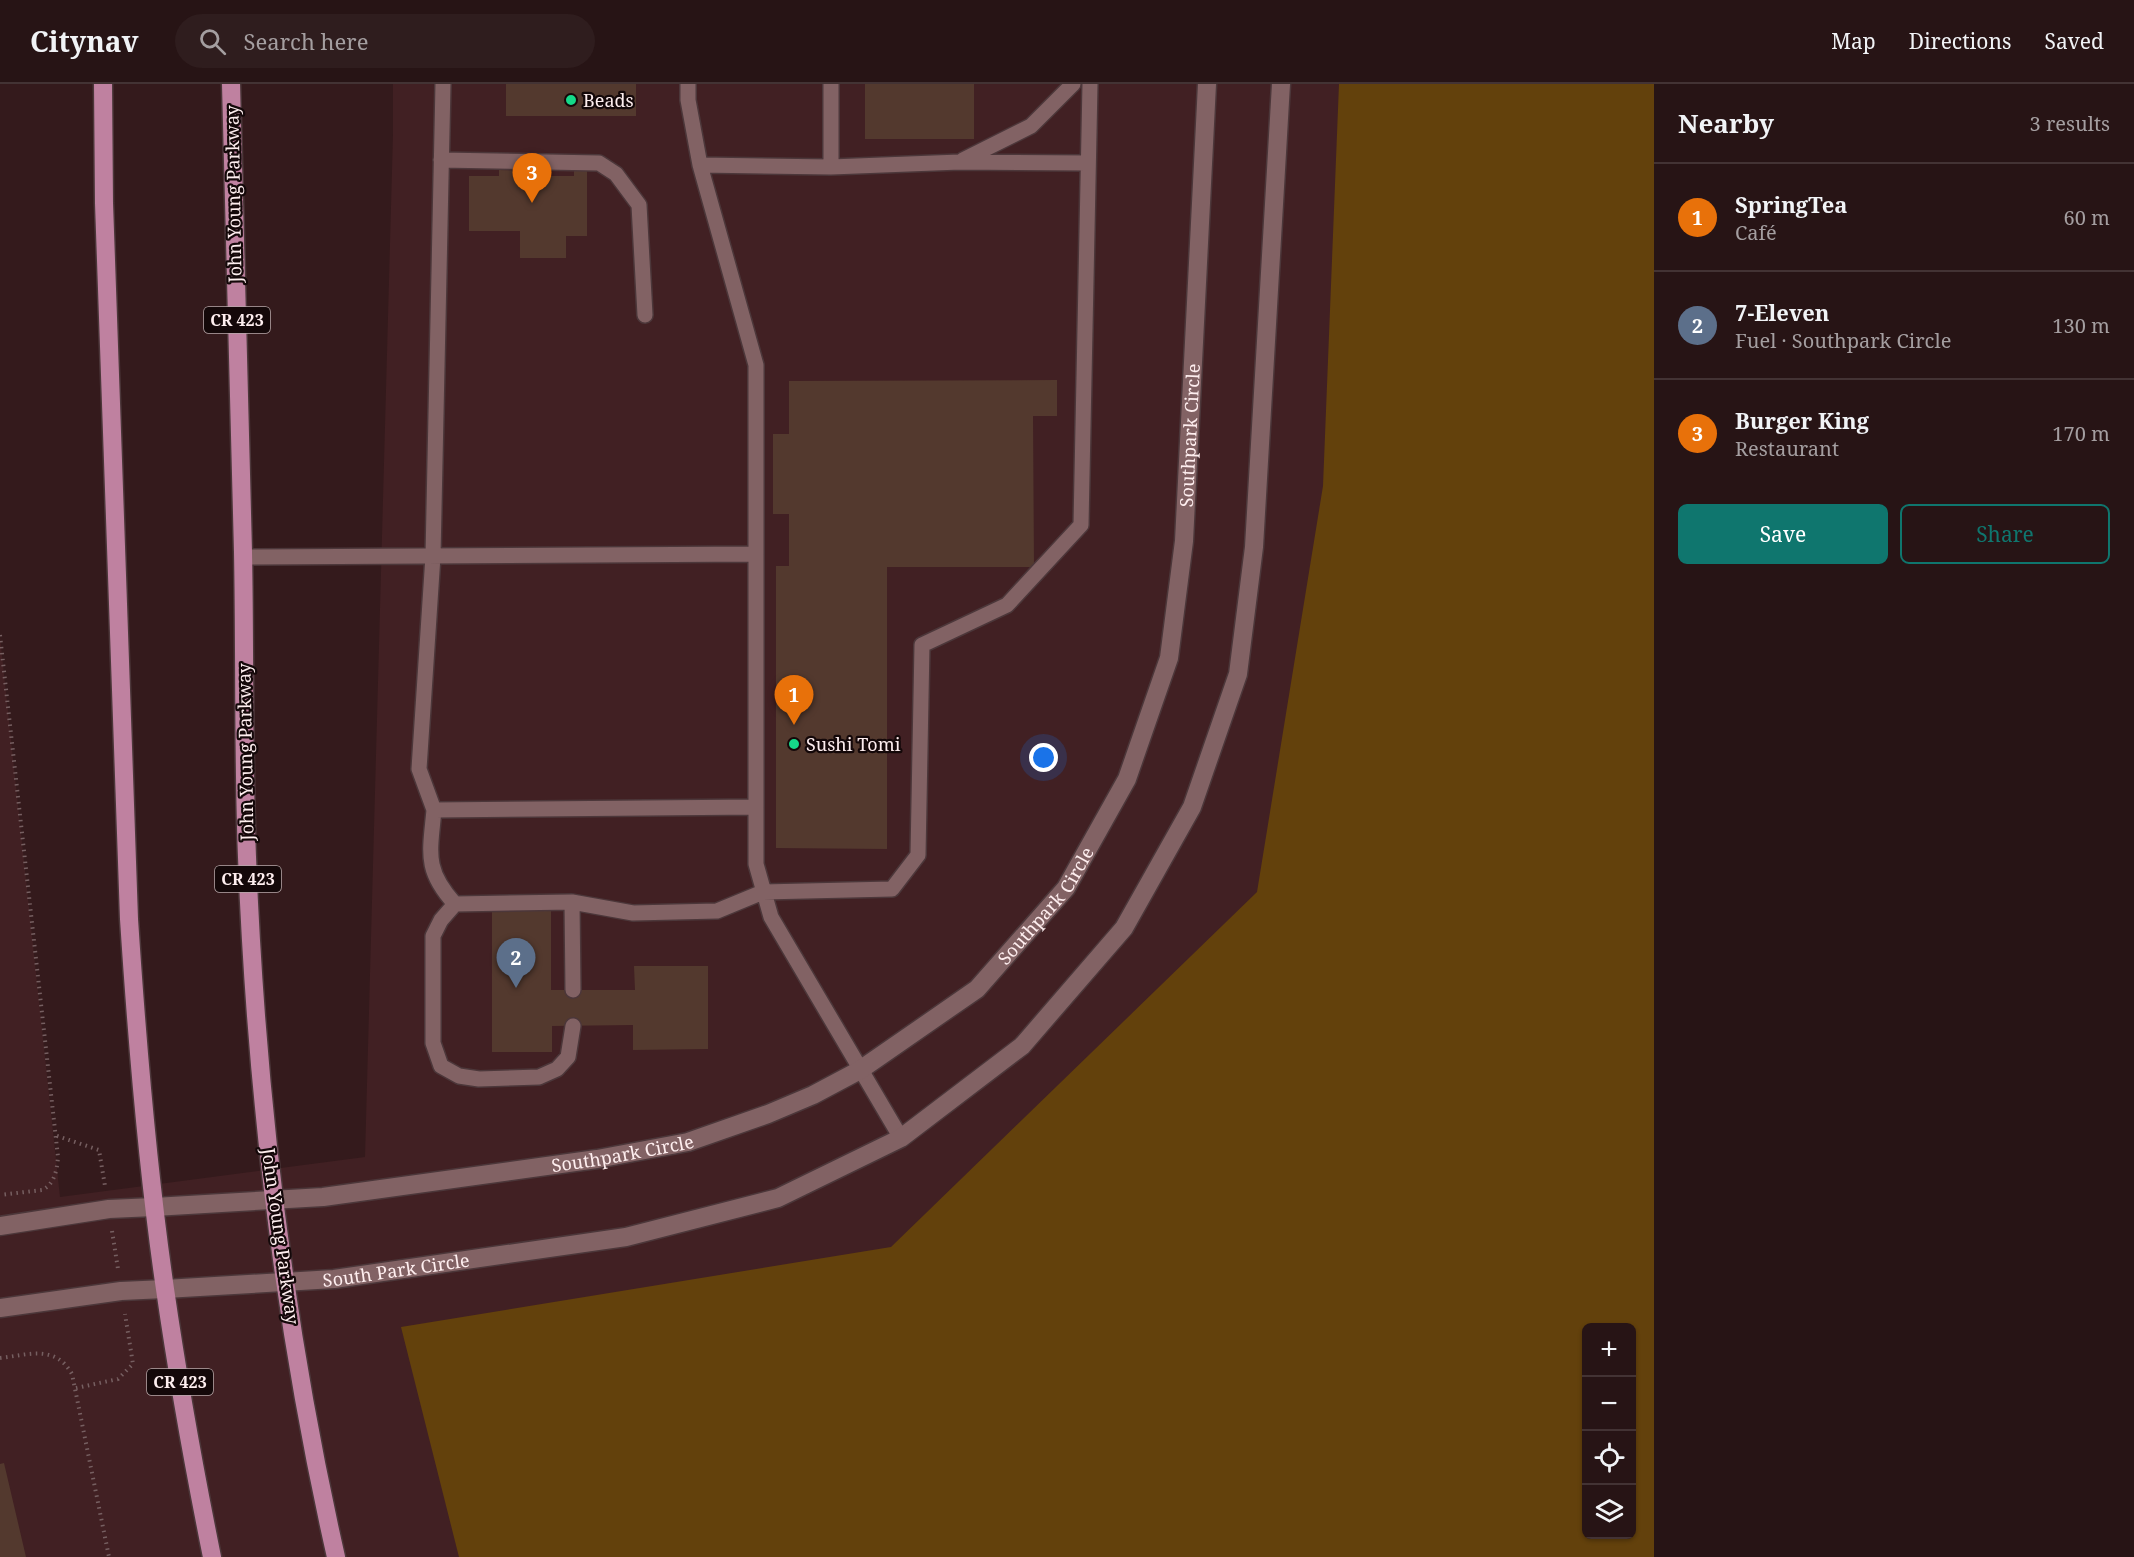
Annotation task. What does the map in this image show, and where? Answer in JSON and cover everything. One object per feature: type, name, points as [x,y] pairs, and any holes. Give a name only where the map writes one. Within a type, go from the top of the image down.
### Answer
[{"type":"highway","points":[[91,84],[104,203]]},
{"type":"highway","name":"CR 423","points":[[103,84],[104,203],[129,919],[136,1023],[154,1206],[165,1289],[194,1468],[212,1557]]},
{"type":"highway","name":"John Young Parkway","points":[[231,84],[243,557],[244,745],[254,986],[266,1133],[286,1282],[311,1436],[336,1557]]},
{"type":"street","name":"Southpark Circle","points":[[275,1200],[323,1197],[597,1160],[688,1142],[768,1114],[813,1095],[860,1070],[977,989],[1066,888],[1127,779],[1169,658],[1184,541],[1207,84]]},
{"type":"street","points":[[901,1138],[1023,1046],[1124,928],[1192,807],[1238,674],[1253,558],[1281,84]]},
{"type":"street","name":"South Park Circle","points":[[0,1308],[122,1291],[334,1279],[626,1237],[778,1198],[901,1138]]},
{"type":"street","points":[[0,1226],[109,1209],[275,1200]]},
{"type":"lane","points":[[443,84],[433,556],[418,769],[435,810],[430,853],[432,869],[440,888],[455,904],[572,902],[633,914],[717,911],[763,892],[892,889],[918,855],[922,645],[1007,605],[1081,525],[1090,84]]},
{"type":"lane","points":[[688,84],[688,100],[700,165],[756,365],[756,864],[771,917],[901,1138]]},
{"type":"lane","points":[[831,84],[831,166]]},
{"type":"lane","points":[[960,162],[1031,126],[1073,84]]},
{"type":"lane","points":[[441,160],[599,163],[616,174],[639,205],[645,315]]},
{"type":"lane","points":[[700,165],[1088,163]]},
{"type":"lane","points":[[243,557],[756,554]]},
{"type":"lane","points":[[435,810],[756,807]]},
{"type":"lane","points":[[572,902],[573,990]]},
{"type":"lane","points":[[455,904],[441,920],[433,936],[433,1043],[441,1066],[459,1076],[479,1079],[539,1077],[557,1069],[568,1057],[573,1026]]},
{"type":"path","points":[[0,635],[57,1136],[57,1169],[48,1188],[0,1195]]},
{"type":"path","points":[[57,1136],[99,1150],[133,1364],[118,1379],[76,1388]]},
{"type":"path","points":[[0,1359],[51,1354],[61,1359],[68,1367],[76,1388],[109,1557]]},
{"type":"shaded area","points":[[393,84],[1654,84],[1654,1557],[0,1557],[0,637],[60,1197],[365,1157]]},
{"type":"shaded area","points":[[1339,84],[1654,84],[1654,1557],[459,1557],[401,1327],[891,1247],[1257,892],[1323,486]]},
{"type":"building","name":"Beads","points":[[506,84],[636,84],[636,116],[506,116]]},
{"type":"building","points":[[865,84],[974,84],[974,139],[865,139]]},
{"type":"building","points":[[499,170],[535,171],[535,176],[574,176],[574,170],[587,171],[587,236],[566,236],[566,258],[520,258],[520,231],[469,231],[469,176],[499,176]]},
{"type":"building","points":[[1057,380],[1057,416],[1033,416],[1034,567],[887,567],[887,849],[776,848],[776,566],[789,566],[789,514],[773,514],[773,434],[789,434],[789,381]]},
{"type":"building","points":[[492,909],[551,909],[551,990],[635,990],[634,966],[708,966],[708,1049],[633,1050],[633,1025],[552,1026],[552,1052],[492,1052]]},
{"type":"building","points":[[4,1463],[26,1557],[0,1557],[0,1464]]},
{"type":"place","name":"Beads","points":[[571,100]]},
{"type":"place","name":"Burger King","points":[[532,203]]},
{"type":"place","name":"SpringTea","points":[[794,725]]},
{"type":"place","name":"Sushi Tomi","points":[[794,744]]},
{"type":"place","name":"7-Eleven","points":[[516,988]]}]
